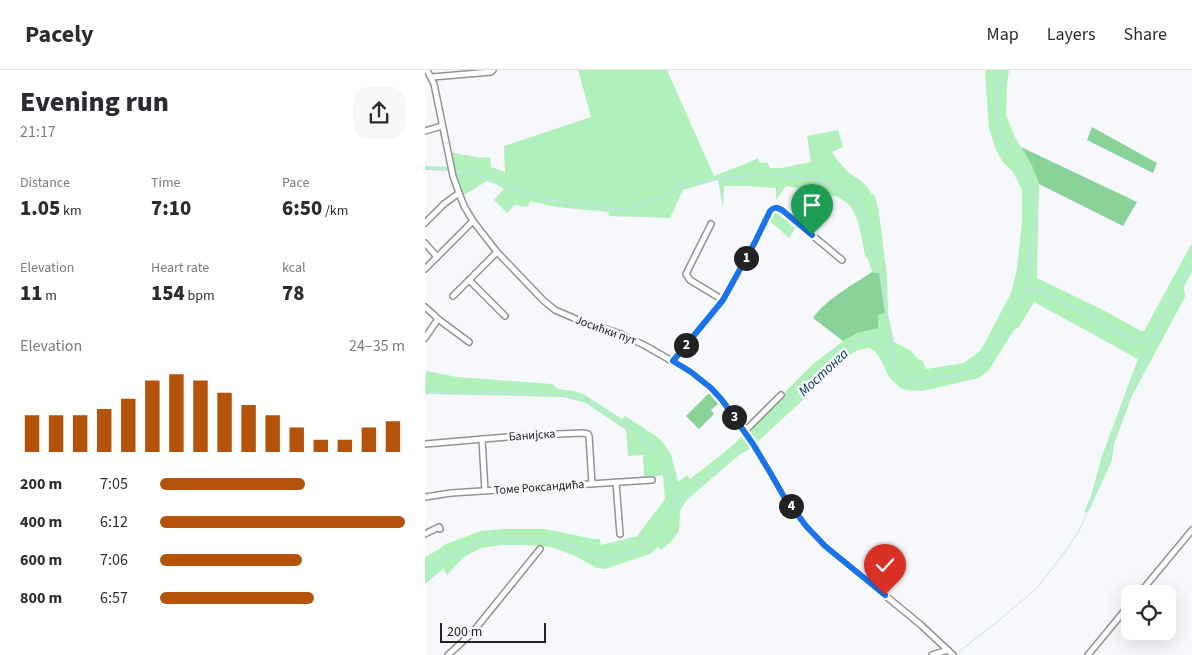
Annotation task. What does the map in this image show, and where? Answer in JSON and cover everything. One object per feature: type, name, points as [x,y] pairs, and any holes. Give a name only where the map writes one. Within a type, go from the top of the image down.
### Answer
[{"type":"street","name":"Јосићки пут","points":[[427,70],[432,78],[451,168],[459,193],[473,221],[497,252],[555,310],[590,325],[621,334],[644,345],[691,372],[711,388],[722,400],[753,444],[783,495],[806,526],[825,546],[907,613],[951,652]]},
{"type":"street","points":[[432,78],[491,72],[493,70]]},
{"type":"street","points":[[425,131],[442,126]]},
{"type":"street","points":[[425,223],[444,204],[459,193]]},
{"type":"street","points":[[673,361],[723,300],[773,208],[777,207],[782,210],[842,260]]},
{"type":"street","points":[[425,269],[473,221]]},
{"type":"street","points":[[711,224],[686,274],[690,280],[723,300]]},
{"type":"street","points":[[425,243],[437,257]]},
{"type":"street","points":[[453,296],[497,252]]},
{"type":"street","points":[[469,280],[505,316]]},
{"type":"street","points":[[425,307],[438,320],[469,342]]},
{"type":"street","points":[[425,338],[438,320]]},
{"type":"street","points":[[745,433],[781,395]]},
{"type":"street","name":"Банијска","points":[[425,444],[532,435],[588,434],[592,484]]},
{"type":"street","points":[[482,439],[485,491]]},
{"type":"street","name":"Томе Роксандића","points":[[425,497],[451,493],[653,480]]},
{"type":"street","points":[[616,482],[620,534]]},
{"type":"street","points":[[425,534],[439,527],[440,529]]},
{"type":"street","points":[[1146,585],[1192,530]]},
{"type":"street","points":[[448,655],[478,627],[540,549]]},
{"type":"street","points":[[1088,655],[1121,615]]},
{"type":"street","points":[[932,655],[951,652]]},
{"type":"green space","points":[[578,70],[667,70],[714,176],[758,158],[760,163],[767,162],[770,168],[781,168],[811,162],[807,136],[838,130],[843,147],[832,152],[849,173],[864,183],[875,196],[887,276],[888,313],[894,342],[910,350],[918,359],[923,361],[926,369],[964,363],[981,350],[1011,293],[1017,269],[1022,222],[1022,190],[1013,172],[1002,161],[996,150],[989,128],[985,75],[986,70],[1009,70],[1006,115],[1039,184],[1037,278],[1144,331],[1192,243],[1192,272],[1184,287],[1185,297],[1132,396],[1114,444],[1112,460],[1089,511],[1084,513],[1091,496],[1102,456],[1138,359],[1034,302],[989,370],[979,378],[922,391],[907,390],[902,389],[889,377],[875,351],[869,348],[858,350],[846,357],[751,448],[739,455],[687,500],[680,512],[679,531],[670,543],[661,550],[658,547],[650,554],[605,569],[597,568],[573,555],[551,547],[502,545],[481,548],[464,557],[447,575],[444,568],[425,584],[425,557],[443,547],[443,545],[481,531],[545,529],[600,539],[601,545],[637,536],[665,499],[663,475],[644,478],[643,455],[628,456],[626,430],[586,403],[563,397],[425,394],[426,371],[457,377],[552,384],[558,389],[574,391],[585,395],[622,419],[625,416],[659,438],[671,454],[678,482],[687,475],[690,479],[731,447],[813,364],[843,341],[857,333],[878,315],[879,273],[872,272],[868,259],[865,256],[859,224],[851,207],[839,198],[830,195],[786,186],[776,200],[776,188],[724,186],[723,208],[718,180],[683,190],[670,218],[609,216],[608,212],[556,207],[530,201],[528,207],[515,205],[507,213],[494,200],[504,189],[496,184],[487,181],[464,195],[457,175],[448,171],[425,170],[425,166],[451,167],[448,152],[481,158],[490,157],[491,167],[505,172],[504,146],[591,117]]},
{"type":"green space","points":[[1092,127],[1157,163],[1153,173],[1087,140]]},
{"type":"green space","points":[[1021,147],[1137,202],[1123,226],[1039,184],[1032,166]]},
{"type":"green space","points":[[774,211],[795,228],[789,238],[769,220]]},
{"type":"green space","points":[[872,272],[879,273],[885,313],[878,315],[878,328],[857,333],[843,341],[813,318],[832,299]]},
{"type":"green space","points":[[709,393],[718,404],[711,410],[714,414],[699,429],[686,416]]},
{"type":"waterway","name":"Мостонга","points":[[753,440],[829,363],[846,349],[861,341],[872,339],[881,343],[891,353],[900,376],[915,383],[968,373],[986,358],[1027,290],[1035,217],[1035,203],[1028,179],[1023,168],[1008,148],[998,123],[997,89],[1001,70]]},
{"type":"waterway","points":[[425,168],[449,169]]},
{"type":"waterway","points":[[453,170],[497,181],[542,199],[600,208],[625,209],[660,197],[682,186],[700,181],[766,174],[814,179],[844,190],[855,198],[865,217],[881,275],[894,349],[892,354]]},
{"type":"waterway","points":[[1028,290],[1040,289],[1128,338],[1145,341],[1157,333],[1192,262]]},
{"type":"waterway","points":[[956,654],[1037,588],[1080,529],[1093,500],[1131,389],[1157,333]]},
{"type":"waterway","points":[[425,392],[564,395],[587,400],[610,414],[650,445],[662,457],[671,482],[675,503]]},
{"type":"waterway","name":"Мостонга","points":[[425,571],[444,558],[466,547],[491,540],[516,538],[568,544],[602,560],[636,549],[644,545],[652,536],[683,495],[750,442]]},
{"type":"route","points":[[812,235],[782,210],[777,207],[773,208],[727,294],[673,361],[691,372],[711,388],[722,400],[753,444],[783,495],[806,526],[825,546],[885,595]]}]
